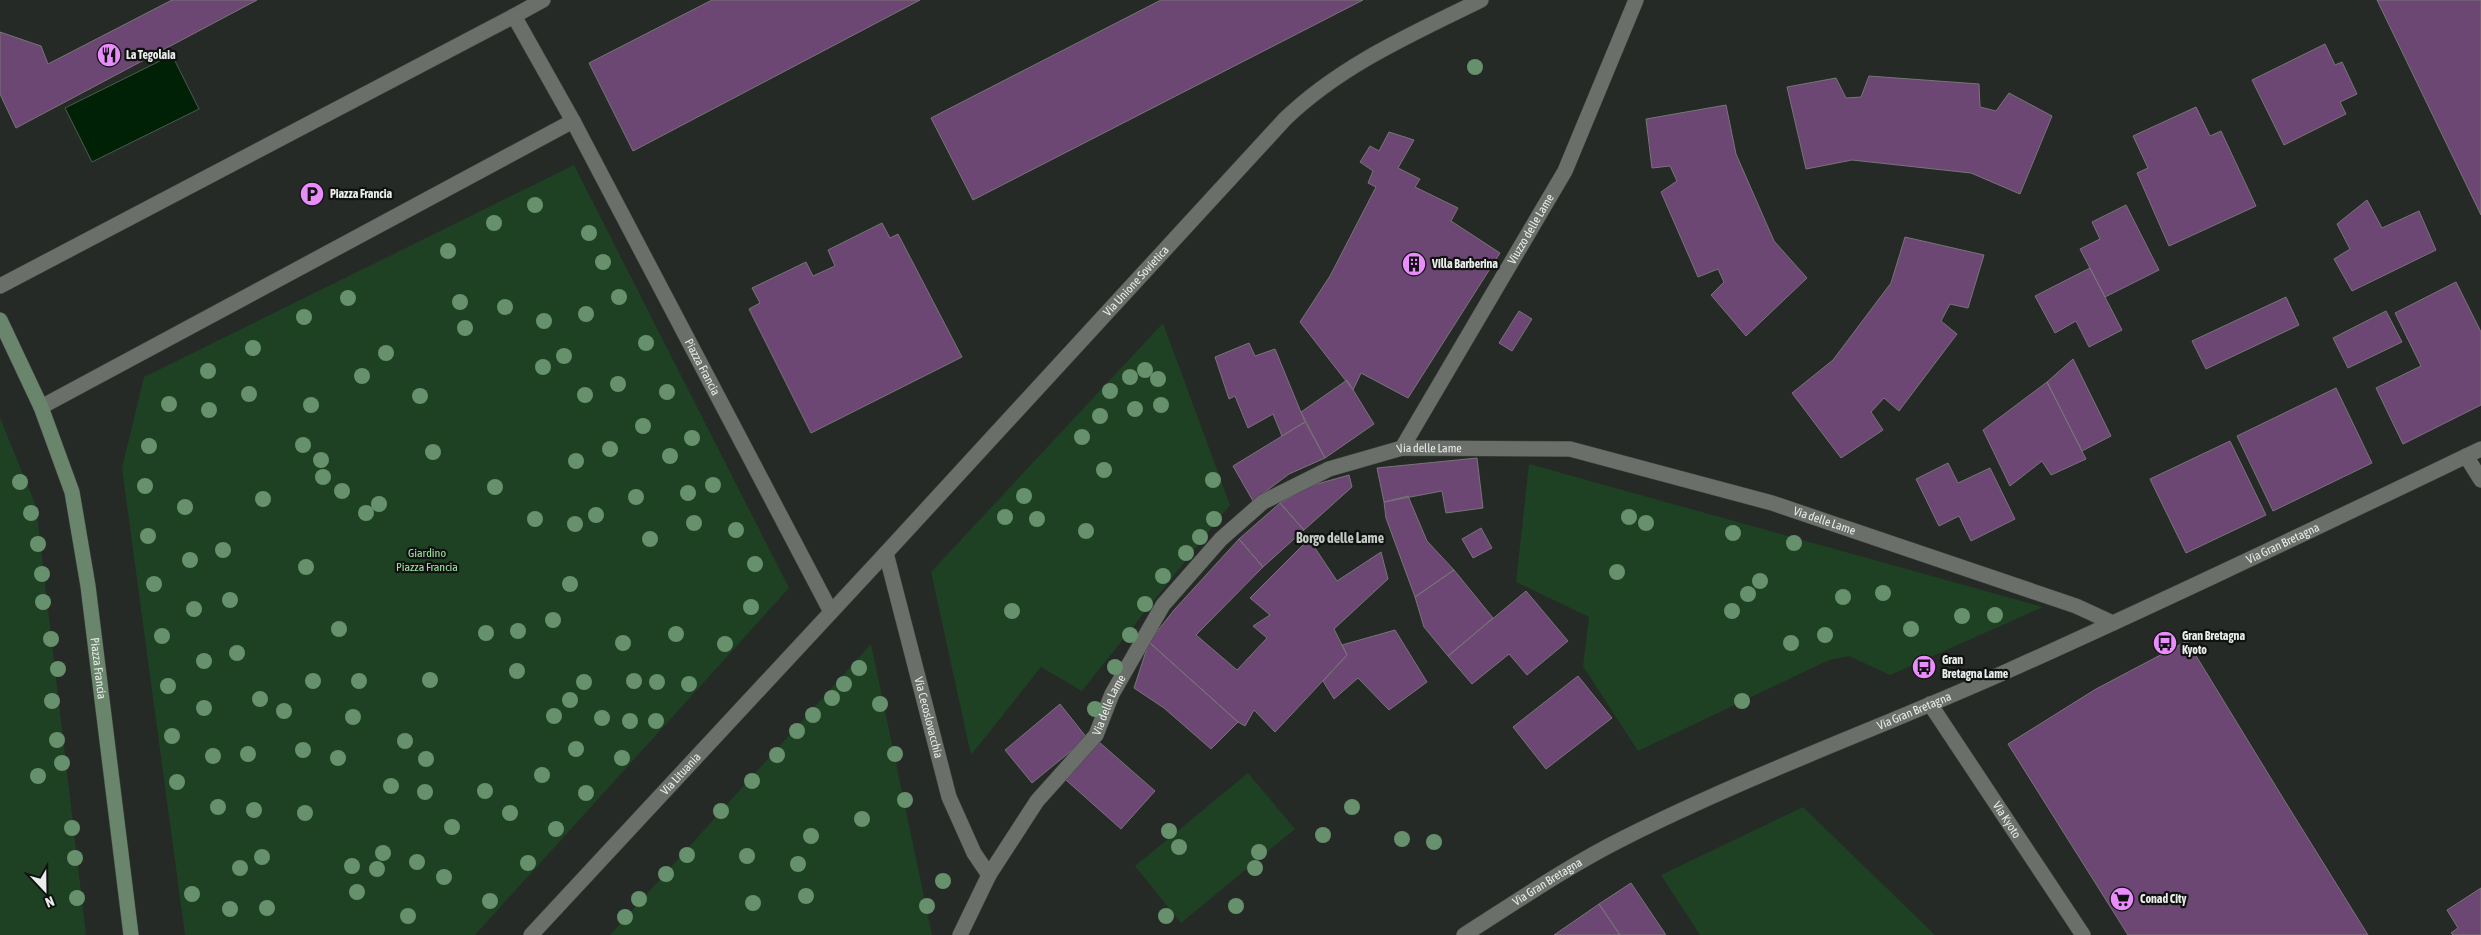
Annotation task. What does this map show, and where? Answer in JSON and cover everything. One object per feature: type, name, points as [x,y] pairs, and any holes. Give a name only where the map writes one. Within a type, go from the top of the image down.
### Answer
[{"type":"main road","name":"Piazza Francia","points":[[0,320],[41,408],[72,492],[81,539],[131,935]]},
{"type":"street","points":[[0,286],[543,0]]},
{"type":"street","name":"Via Unione Sovietica","points":[[831,612],[1300,104],[1339,74],[1395,43],[1481,0]]},
{"type":"street","name":"Viuzzo delle Lame","points":[[1402,448],[1565,171],[1636,0]]},
{"type":"street","name":"Piazza Francia","points":[[514,16],[572,121],[831,612]]},
{"type":"street","points":[[41,408],[572,121]]},
{"type":"street","name":"Via delle Lame","points":[[960,935],[989,875],[1037,801],[1096,735],[1112,694],[1163,605],[1221,539],[1263,502],[1312,477],[1329,469],[1402,448],[1570,449],[1806,514],[2067,603],[2113,623]]},
{"type":"street","name":"Via Gran Bretagna","points":[[1464,935],[1570,868],[1659,820],[2113,623],[2481,449]]},
{"type":"street","points":[[2466,456],[2481,480]]},
{"type":"street","name":"Via Cecoslovacchia","points":[[886,554],[949,797],[974,852],[989,875]]},
{"type":"street","name":"Via Lituania","points":[[530,935],[831,612]]},
{"type":"street","name":"Via Kyoto","points":[[1930,704],[2083,935]]},
{"type":"green space","name":"Giardino Piazza Francia","points":[[574,165],[789,588],[475,935],[185,935],[122,468],[144,377]]},
{"type":"green space","points":[[1163,323],[1230,505],[1082,691],[1041,667],[971,755],[931,572]]},
{"type":"green space","points":[[0,418],[36,506],[86,935],[0,935]]},
{"type":"green space","points":[[1529,464],[2043,607],[1890,675],[1849,656],[1829,660],[1638,751],[1583,666],[1589,617],[1516,582]]},
{"type":"green space","points":[[871,644],[932,935],[610,935]]},
{"type":"green space","points":[[1248,773],[1295,829],[1181,923],[1135,866]]},
{"type":"green space","points":[[1803,807],[1935,935],[1700,935],[1661,875]]},
{"type":"shaded area","points":[[172,55],[199,109],[92,162],[65,108]]},
{"type":"building","name":"La Tegolaia","points":[[172,0],[257,0],[16,128],[0,94],[0,32],[41,46],[48,64]]},
{"type":"building","points":[[712,0],[920,0],[633,151],[589,63]]},
{"type":"building","points":[[1161,0],[1363,0],[973,200],[931,118]]},
{"type":"building","points":[[2377,0],[2481,0],[2481,215]]},
{"type":"building","points":[[2325,44],[2335,65],[2342,62],[2357,94],[2340,102],[2346,114],[2284,145],[2252,80]]},
{"type":"building","points":[[1869,76],[1979,84],[1980,107],[1996,111],[2009,93],[2052,116],[2020,194],[1971,173],[1852,160],[1806,169],[1787,87],[1836,78],[1846,98],[1861,97]]},
{"type":"building","points":[[1726,105],[1736,154],[1774,241],[1807,278],[1746,336],[1711,295],[1724,282],[1718,269],[1698,277],[1661,192],[1677,181],[1670,166],[1652,168],[1646,119]]},
{"type":"building","points":[[2196,107],[2210,136],[2221,131],[2256,206],[2169,246],[2137,173],[2148,168],[2133,136]]},
{"type":"building","name":"Villa Barberina","points":[[1389,132],[1414,140],[1398,168],[1420,179],[1415,187],[1458,208],[1451,221],[1500,253],[1408,398],[1361,373],[1353,390],[1300,322],[1330,276],[1376,187],[1368,183],[1373,171],[1360,162],[1370,146],[1379,151]]},
{"type":"building","points":[[2367,200],[2382,228],[2419,211],[2436,250],[2352,291],[2334,259],[2350,249],[2337,224]]},
{"type":"building","points":[[2126,205],[2159,270],[2105,297],[2080,249],[2100,239],[2092,222]]},
{"type":"building","points":[[882,223],[890,238],[898,234],[962,357],[811,433],[749,309],[760,303],[752,288],[806,262],[813,276],[835,266],[828,250]]},
{"type":"building","points":[[1905,237],[1984,255],[1968,308],[1950,304],[1941,321],[1957,334],[1899,411],[1884,398],[1871,412],[1883,430],[1841,458],[1792,393],[1833,360],[1891,283]]},
{"type":"building","points":[[2090,268],[2122,330],[2089,347],[2076,321],[2055,333],[2035,296]]},
{"type":"building","points":[[2456,282],[2481,332],[2481,405],[2403,444],[2376,388],[2421,366],[2395,313]]},
{"type":"building","points":[[2286,297],[2299,325],[2206,369],[2192,341]]},
{"type":"building","points":[[1519,311],[1532,319],[1512,351],[1499,343]]},
{"type":"building","points":[[2386,311],[2402,342],[2348,368],[2333,338]]},
{"type":"building","points":[[1249,343],[1255,356],[1275,349],[1305,422],[1282,436],[1273,414],[1248,428],[1235,396],[1229,399],[1215,357]]},
{"type":"building","points":[[2073,359],[2111,436],[2082,451],[2047,382]]},
{"type":"building","points":[[1347,380],[1374,424],[1325,458],[1301,412]]},
{"type":"building","points":[[2047,382],[2086,459],[2051,475],[2042,461],[2010,486],[1983,430]]},
{"type":"building","points":[[2336,388],[2372,463],[2273,511],[2237,436]]},
{"type":"building","points":[[1305,422],[1325,458],[1289,474],[1253,501],[1233,466]]},
{"type":"building","points":[[2230,441],[2266,515],[2186,553],[2150,479]]},
{"type":"building","points":[[1477,458],[1483,508],[1446,513],[1442,491],[1384,502],[1377,468]]},
{"type":"building","points":[[1948,463],[1958,483],[1990,468],[2015,519],[1971,541],[1959,516],[1939,526],[1916,479]]},
{"type":"building","points":[[1349,475],[1352,487],[1304,530],[1280,503],[1310,486]]},
{"type":"building","points":[[1408,496],[1427,541],[1454,570],[1415,597],[1386,518],[1384,502]]},
{"type":"building","points":[[1280,503],[1304,530],[1263,567],[1239,539]]},
{"type":"building","points":[[1481,528],[1492,548],[1473,558],[1462,539]]},
{"type":"building","points":[[1239,539],[1263,567],[1196,635],[1237,670],[1267,638],[1253,626],[1270,615],[1250,598],[1309,539],[1337,581],[1381,552],[1388,579],[1334,629],[1347,655],[1275,732],[1254,710],[1245,726],[1238,722],[1149,642],[1174,610]]},
{"type":"building","points":[[1454,570],[1493,618],[1448,656],[1424,627],[1415,597]]},
{"type":"building","points":[[1526,591],[1568,641],[1527,675],[1509,654],[1472,684],[1448,656]]},
{"type":"building","points":[[1395,630],[1427,682],[1389,710],[1358,678],[1334,699],[1323,681],[1347,655],[1342,645]]},
{"type":"building","points":[[2187,641],[2368,935],[2128,935],[2008,744],[2096,689]]},
{"type":"building","points":[[1149,642],[1238,722],[1211,749],[1164,708],[1134,688]]},
{"type":"building","points":[[1578,676],[1612,718],[1546,769],[1513,727]]},
{"type":"building","points":[[1060,704],[1087,738],[1032,783],[1005,750]]},
{"type":"building","points":[[1099,742],[1155,791],[1121,829],[1066,780]]},
{"type":"building","points":[[1631,883],[1666,935],[1620,935],[1599,904]]},
{"type":"building","points":[[2481,888],[2481,935],[2453,935],[2451,933],[2458,928],[2447,910]]},
{"type":"building","points":[[1599,904],[1620,935],[1554,935]]},
{"type":"place","name":"La Tegolaia","points":[[109,55]]},
{"type":"place","name":"Piazza Francia","points":[[312,194]]},
{"type":"place","name":"Villa Barberina","points":[[1414,264]]},
{"type":"place","name":"Gran Bretagna Kyoto","points":[[2165,643]]},
{"type":"place","name":"Gran Bretagna Lame","points":[[1924,667]]},
{"type":"place","name":"Conad City","points":[[2122,899]]},
{"type":"district","name":"Borgo delle Lame","points":[[1340,538]]}]
